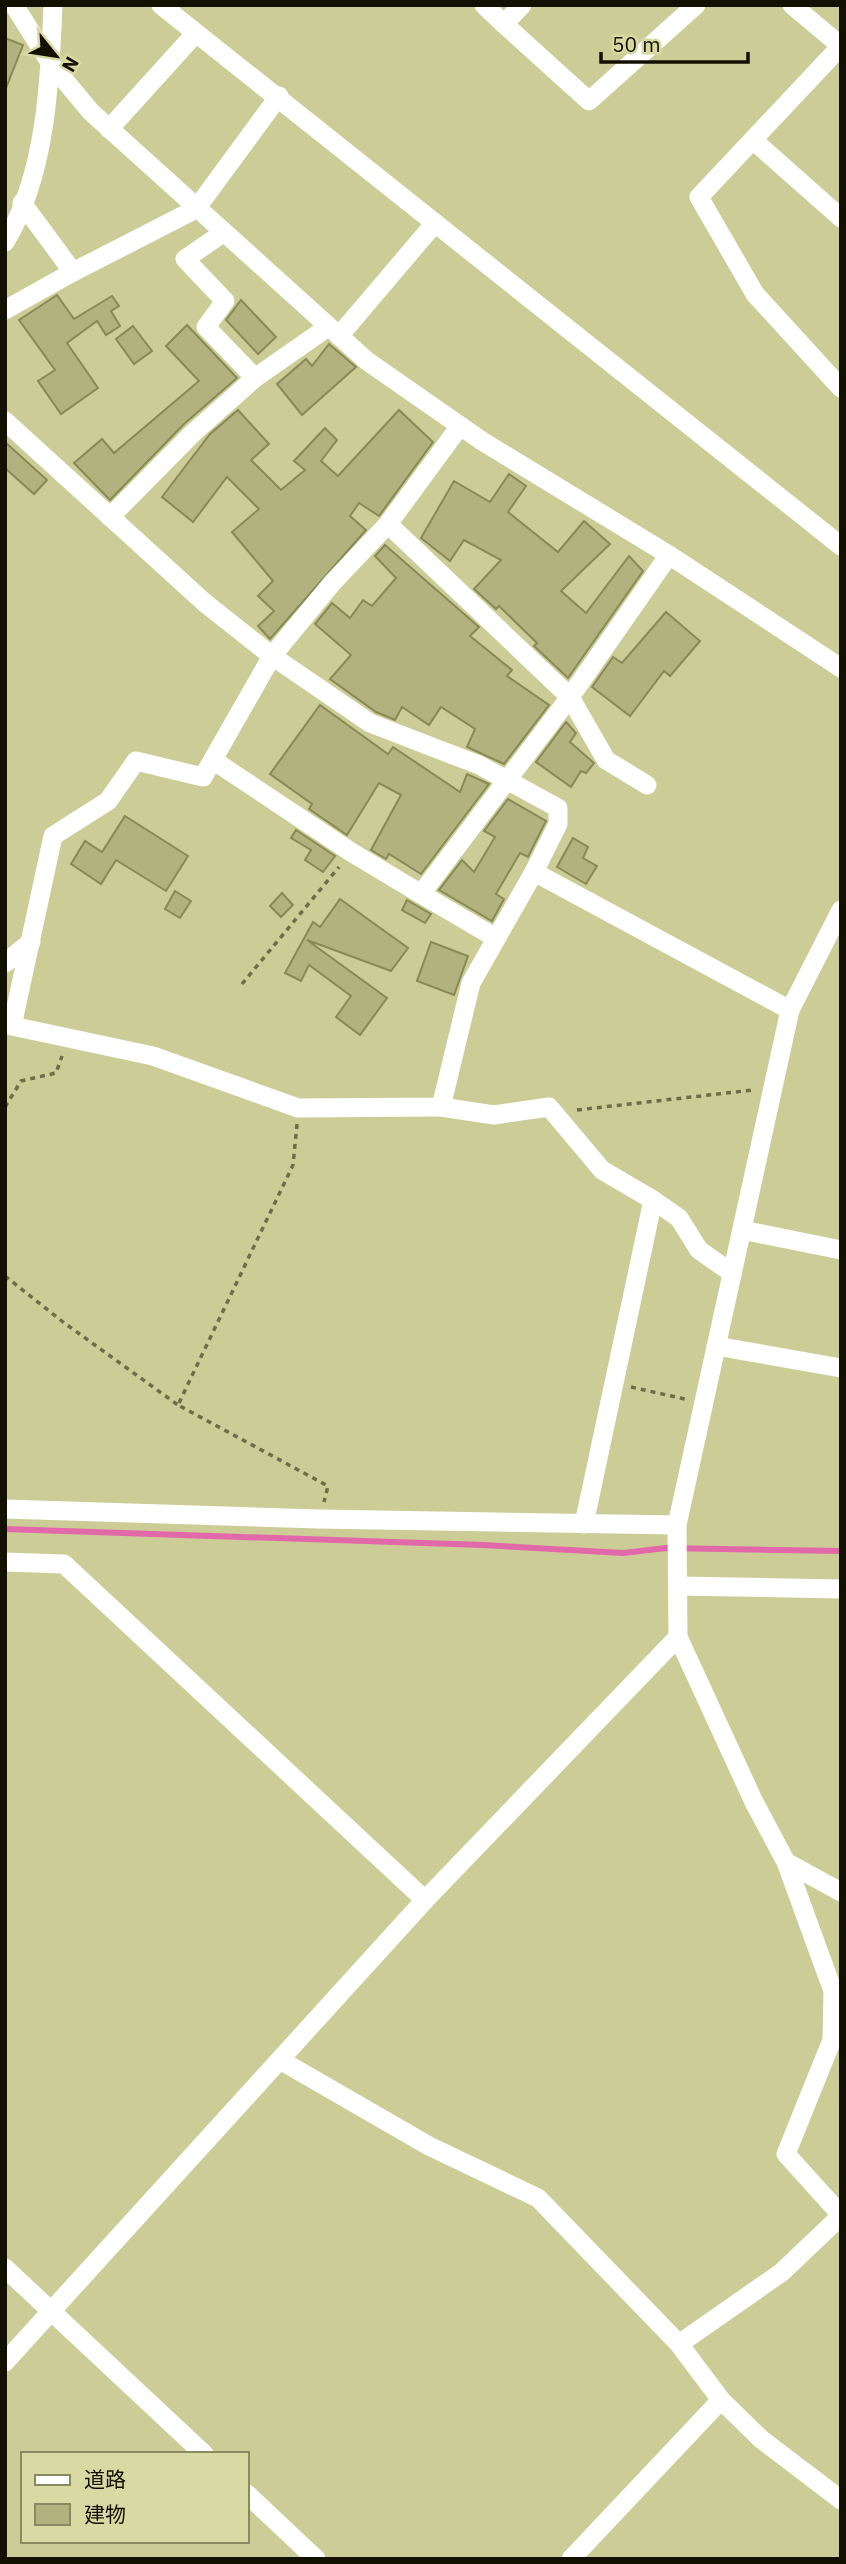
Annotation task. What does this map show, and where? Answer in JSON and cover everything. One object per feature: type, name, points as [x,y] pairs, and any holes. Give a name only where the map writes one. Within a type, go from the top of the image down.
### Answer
[{"type":"street","points":[[14,5],[51,64],[91,112],[333,332],[407,391],[588,508],[669,555],[841,668]]},
{"type":"street","points":[[5,242],[14,227],[44,135],[53,5]]},
{"type":"street","points":[[161,5],[195,34],[279,96],[841,545]]},
{"type":"street","points":[[484,5],[589,101],[696,5]]},
{"type":"street","points":[[504,24],[522,5]]},
{"type":"street","points":[[792,5],[841,46],[699,197],[755,294],[841,388]]},
{"type":"street","points":[[109,129],[195,34]]},
{"type":"street","points":[[5,310],[196,209],[279,96]]},
{"type":"street","points":[[753,140],[841,218]]},
{"type":"street","points":[[22,202],[73,272]]},
{"type":"street","points":[[110,517],[193,433],[255,378],[333,332],[435,223]]},
{"type":"street","points":[[223,233],[185,259],[225,302],[206,327],[255,378]]},
{"type":"street","points":[[5,421],[205,603],[272,656],[370,723],[479,765],[558,808],[558,824],[471,983],[441,1107]]},
{"type":"street","points":[[460,426],[388,524],[333,582],[272,656],[203,777],[136,761],[108,801],[54,835],[12,1026],[153,1056],[298,1108],[441,1107],[494,1115],[549,1107],[602,1170],[679,1218],[699,1250],[732,1273]]},
{"type":"street","points":[[388,524],[570,697],[606,760],[647,785]]},
{"type":"street","points":[[421,894],[570,697],[669,555]]},
{"type":"street","points":[[213,760],[351,852],[496,938]]},
{"type":"street","points":[[534,872],[790,1010]]},
{"type":"street","points":[[678,2344],[782,2272],[841,2216],[786,2154],[832,2040],[833,1991],[786,1863],[754,1802],[678,1637],[677,1525],[790,1010],[839,918]]},
{"type":"street","points":[[5,963],[31,942]]},
{"type":"street","points":[[584,1524],[653,1200]]},
{"type":"street","points":[[742,1230],[841,1250]]},
{"type":"street","points":[[716,1346],[841,1368]]},
{"type":"street","points":[[5,1509],[319,1519],[677,1525]]},
{"type":"street","points":[[5,1562],[64,1564],[425,1900]]},
{"type":"street","points":[[679,1586],[841,1589]]},
{"type":"street","points":[[5,2362],[425,1900],[678,1637]]},
{"type":"street","points":[[786,1863],[841,1892]]},
{"type":"street","points":[[280,2060],[429,2146],[538,2198],[678,2344],[721,2400],[761,2439],[841,2500]]},
{"type":"street","points":[[5,2268],[202,2452]]},
{"type":"street","points":[[571,2559],[721,2400]]},
{"type":"street","points":[[248,2495],[316,2559]]},
{"type":"path","points":[[242,984],[351,852]]},
{"type":"path","points":[[5,1107],[21,1081],[56,1073],[69,1038]]},
{"type":"path","points":[[554,1113],[774,1087]]},
{"type":"path","points":[[178,1405],[293,1166],[298,1108]]},
{"type":"path","points":[[5,1276],[63,1322],[178,1405],[328,1486],[319,1519]]},
{"type":"path","points":[[614,1384],[704,1404]]},
{"type":"building","points":[[5,38],[23,45],[6,88],[5,88]]},
{"type":"building","points":[[57,295],[74,319],[112,296],[119,306],[111,311],[120,326],[106,335],[97,321],[67,343],[98,388],[61,414],[38,381],[55,370],[19,320]]},
{"type":"building","points":[[241,300],[276,337],[258,354],[226,320]]},
{"type":"building","points":[[187,325],[237,378],[184,424],[110,500],[74,463],[102,439],[114,453],[199,381],[166,346]]},
{"type":"building","points":[[133,326],[152,351],[134,364],[116,339]]},
{"type":"building","points":[[329,344],[356,367],[302,415],[277,384],[306,359],[312,366]]},
{"type":"building","points":[[238,410],[269,444],[251,460],[281,490],[305,470],[294,461],[325,428],[337,440],[321,461],[338,476],[399,410],[433,442],[379,516],[359,503],[350,516],[366,530],[270,639],[258,626],[274,611],[258,596],[273,581],[232,532],[259,509],[227,477],[193,522],[162,497],[210,434]]},
{"type":"building","points":[[5,442],[47,480],[34,494],[5,468]]},
{"type":"building","points":[[509,474],[526,486],[508,512],[558,552],[584,521],[610,544],[561,591],[586,613],[629,556],[643,571],[568,678],[534,646],[537,643],[499,606],[496,609],[474,589],[501,560],[464,540],[450,561],[421,538],[454,481],[490,502]]},
{"type":"building","points":[[385,545],[479,627],[470,636],[512,670],[507,676],[549,705],[504,764],[467,747],[475,729],[441,707],[429,725],[402,707],[395,720],[376,712],[330,679],[351,655],[315,624],[332,603],[350,618],[363,600],[372,606],[396,578],[375,556]]},
{"type":"building","points":[[666,612],[700,641],[670,676],[664,671],[630,716],[592,687],[613,657],[622,663]]},
{"type":"building","points":[[320,705],[388,754],[393,747],[460,792],[467,774],[489,784],[421,874],[389,854],[386,859],[371,850],[401,795],[379,783],[347,835],[309,809],[312,804],[270,774]]},
{"type":"building","points":[[566,722],[576,733],[570,742],[594,763],[586,773],[581,771],[571,787],[536,762]]},
{"type":"building","points":[[508,799],[546,821],[528,857],[520,853],[496,894],[504,899],[492,921],[439,890],[462,860],[474,872],[495,837],[484,831]]},
{"type":"building","points":[[125,816],[188,856],[166,891],[116,860],[101,884],[71,864],[85,841],[102,852]]},
{"type":"building","points":[[296,830],[335,856],[323,872],[305,860],[311,850],[291,838]]},
{"type":"building","points":[[573,838],[588,847],[583,858],[597,866],[586,884],[557,867]]},
{"type":"building","points":[[175,891],[191,901],[180,918],[165,909]]},
{"type":"building","points":[[282,893],[293,905],[281,917],[270,906]]},
{"type":"building","points":[[340,899],[408,948],[391,971],[307,940],[387,998],[360,1035],[336,1017],[351,996],[309,965],[301,981],[285,973],[313,922],[320,927]]},
{"type":"building","points":[[407,900],[431,914],[425,923],[402,910]]},
{"type":"building","points":[[431,942],[468,956],[454,995],[417,981]]},
{"type":"waterway","points":[[5,1529],[483,1545],[623,1553],[666,1548],[841,1551]]}]
